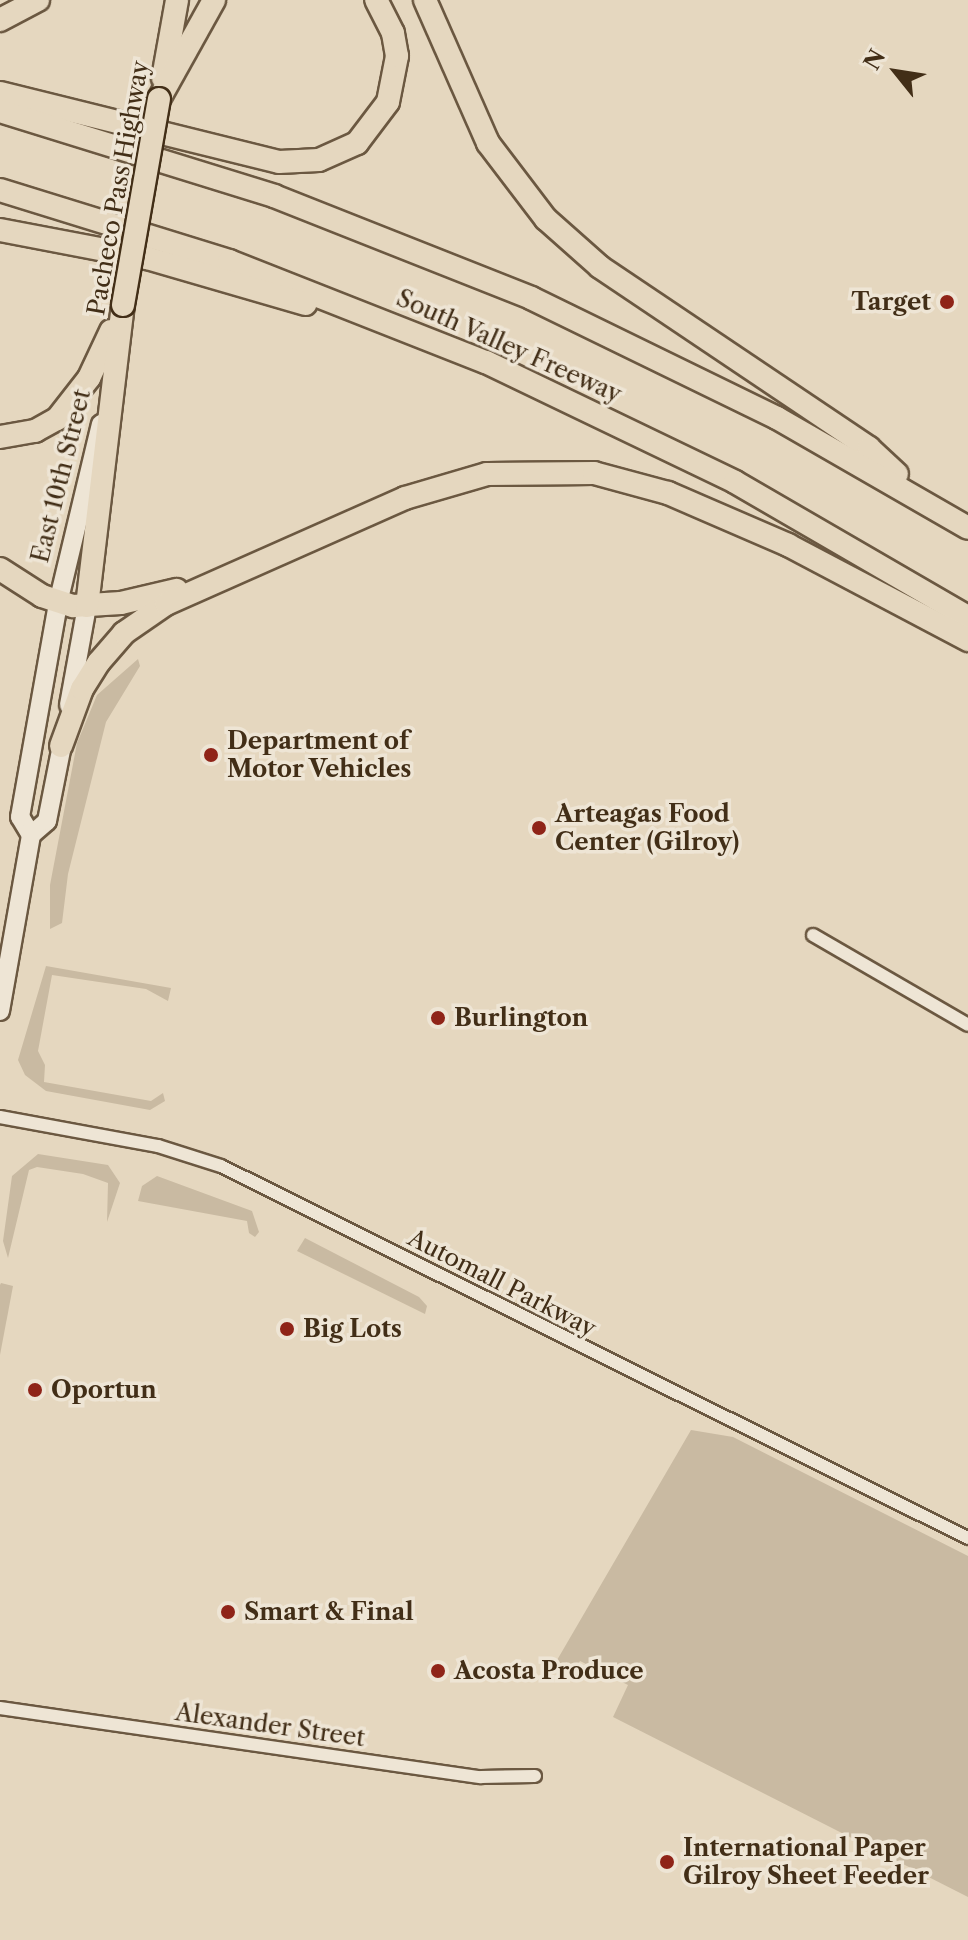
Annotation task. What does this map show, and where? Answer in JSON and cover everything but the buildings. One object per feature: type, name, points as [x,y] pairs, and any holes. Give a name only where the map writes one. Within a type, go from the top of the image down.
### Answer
[{"type":"highway","points":[[0,20],[38,0]]},
{"type":"highway","name":"Pacheco Pass Highway","points":[[110,385],[177,0]]},
{"type":"highway","points":[[159,99],[214,0]]},
{"type":"highway","points":[[0,93],[128,121],[258,157],[319,160],[357,143],[375,124],[392,91],[397,56],[393,33],[376,0]]},
{"type":"highway","points":[[425,0],[488,143],[554,227],[621,282],[869,448],[923,500]]},
{"type":"highway","name":"South Valley Freeway","points":[[0,111],[223,178],[467,270],[717,386],[968,528]]},
{"type":"highway","name":"South Valley Freeway","points":[[0,190],[229,261],[486,362],[735,482],[968,617]]},
{"type":"highway","points":[[0,230],[203,273],[486,362]]},
{"type":"highway","points":[[0,437],[35,431],[75,401],[123,305]]},
{"type":"highway","name":"East 10th Street","points":[[87,606],[110,385]]},
{"type":"highway","points":[[0,569],[58,603],[87,606],[145,598],[222,575],[460,480],[514,471],[581,472],[643,485],[716,511],[968,640]]},
{"type":"highway","points":[[61,746],[82,689],[117,639],[166,604],[222,575]]},
{"type":"main road","name":"East 10th Street","points":[[31,835],[20,817],[58,603],[110,385]]},
{"type":"main road","name":"East 10th Street","points":[[0,1011],[31,835],[47,821],[87,606]]},
{"type":"street","points":[[813,935],[968,1025]]},
{"type":"street","name":"Automall Parkway","points":[[0,1117],[158,1146],[221,1166],[968,1538]]},
{"type":"street","name":"Alexander Street","points":[[0,1708],[481,1777],[535,1776]]},
{"type":"shaded area","points":[[138,659],[140,666],[106,722],[68,874],[62,923],[50,929],[50,885],[77,743],[97,695]]},
{"type":"shaded area","points":[[46,966],[171,988],[168,1001],[146,989],[52,975],[38,1051],[45,1065],[44,1082],[151,1101],[163,1093],[165,1101],[150,1110],[46,1091],[25,1075],[18,1060]]},
{"type":"shaded area","points":[[38,1154],[108,1165],[120,1183],[107,1222],[108,1183],[83,1174],[37,1167],[29,1170],[8,1258],[3,1241],[12,1176]]},
{"type":"shaded area","points":[[157,1176],[252,1211],[259,1232],[255,1237],[249,1233],[247,1221],[138,1201],[142,1186]]},
{"type":"shaded area","points":[[305,1238],[419,1297],[427,1306],[425,1314],[297,1251]]},
{"type":"shaded area","points":[[0,1285],[13,1286],[0,1355]]},
{"type":"shaded area","points":[[691,1430],[733,1437],[968,1556],[968,1897],[613,1717],[628,1685],[580,1661],[570,1677],[553,1667]]},
{"type":"place","name":"Target","points":[[947,302]]},
{"type":"place","name":"Department of Motor Vehicles","points":[[211,755]]},
{"type":"place","name":"Arteagas Food Center (Gilroy)","points":[[539,828]]},
{"type":"place","name":"Burlington","points":[[438,1018]]},
{"type":"place","name":"Big Lots","points":[[287,1329]]},
{"type":"place","name":"Oportun","points":[[35,1390]]},
{"type":"place","name":"Smart & Final","points":[[228,1612]]},
{"type":"place","name":"Acosta Produce","points":[[438,1671]]},
{"type":"place","name":"International Paper Gilroy Sheet Feeder","points":[[667,1862]]}]
